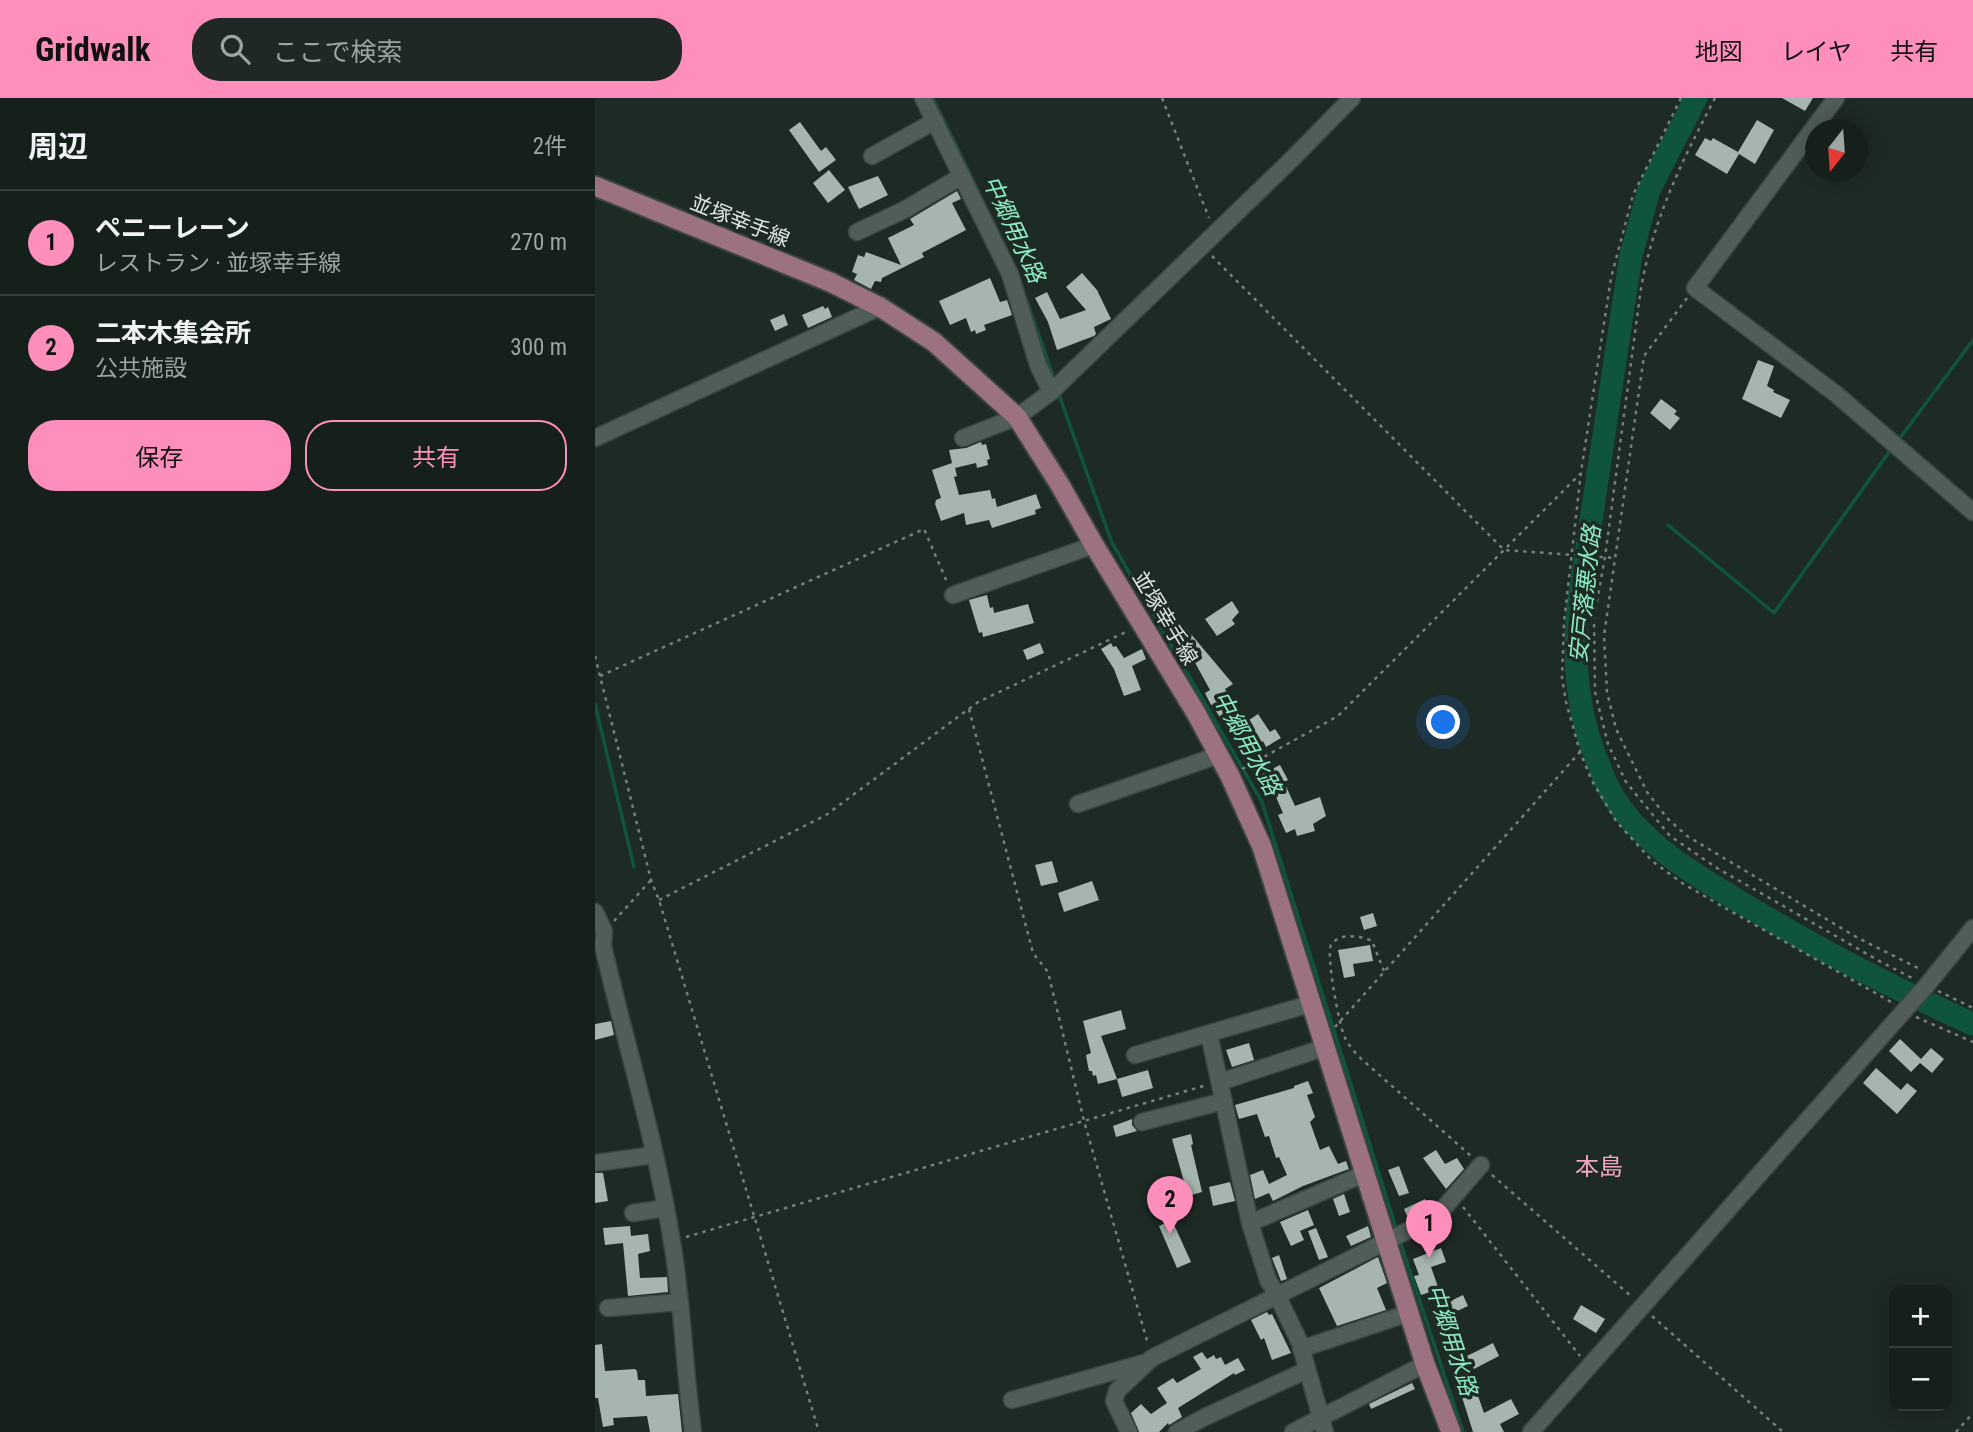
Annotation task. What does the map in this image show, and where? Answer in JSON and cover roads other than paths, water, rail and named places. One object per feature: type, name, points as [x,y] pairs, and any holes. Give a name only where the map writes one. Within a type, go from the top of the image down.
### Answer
[{"type":"main road","name":"並塚幸手線","points":[[595,186],[830,282],[880,307],[935,342],[1017,417],[1061,485],[1219,755],[1262,847],[1425,1364],[1451,1432]]},
{"type":"street","points":[[923,98],[1010,274],[1038,365],[1051,392]]},
{"type":"street","points":[[963,438],[1017,417],[1051,392],[1352,98]]},
{"type":"street","points":[[1836,98],[1695,288],[1836,394],[1973,512]]},
{"type":"street","points":[[871,156],[935,121]]},
{"type":"street","points":[[857,232],[962,176]]},
{"type":"street","points":[[595,438],[880,307]]},
{"type":"street","points":[[953,595],[1094,545]]},
{"type":"street","points":[[1078,804],[1219,755]]},
{"type":"street","points":[[595,912],[604,931],[603,981],[654,1155],[666,1208],[680,1302],[693,1432]]},
{"type":"street","points":[[1531,1432],[1906,1010],[1973,928]]},
{"type":"street","points":[[1135,1055],[1313,1003]]},
{"type":"street","points":[[1209,1034],[1250,1223],[1268,1280],[1301,1349],[1323,1425]]},
{"type":"street","points":[[1220,1082],[1326,1047]]},
{"type":"street","points":[[1142,1122],[1224,1101]]},
{"type":"street","points":[[595,1163],[654,1155]]},
{"type":"street","points":[[1012,1400],[1149,1360],[1409,1230],[1442,1210],[1485,1169],[1461,1203],[1444,1221],[1414,1238],[1409,1230]]},
{"type":"street","points":[[1250,1223],[1364,1174]]},
{"type":"street","points":[[633,1213],[666,1208]]},
{"type":"street","points":[[608,1308],[680,1302]]},
{"type":"street","points":[[1301,1349],[1409,1312]]},
{"type":"street","points":[[1129,1432],[1114,1401],[1117,1391],[1149,1360]]},
{"type":"street","points":[[1293,1432],[1323,1425],[1425,1364]]},
{"type":"street","points":[[1177,1432],[1307,1370]]},
{"type":"waterway","name":"中郷用水路","points":[[933,98],[1011,259]]},
{"type":"waterway","name":"安戸落悪水路","points":[[1696,98],[1649,190],[1631,255],[1578,607],[1577,669],[1586,729],[1603,776],[1616,801],[1660,849],[1696,875],[1779,925],[1888,984],[1973,1024]]},
{"type":"waterway","name":"中郷用水路","points":[[1018,276],[1055,381]]},
{"type":"waterway","points":[[1897,442],[1973,340]]},
{"type":"waterway","name":"中郷用水路","points":[[1058,392],[1112,543],[1262,802],[1397,1231]]},
{"type":"waterway","points":[[1668,525],[1774,613],[1892,448]]},
{"type":"waterway","points":[[595,704],[634,867]]},
{"type":"waterway","name":"中郷用水路","points":[[1400,1241],[1463,1432]]},
{"type":"place","name":"二本木集会所","points":[[1170,1234]]},
{"type":"place","name":"ペニーレーン","points":[[1429,1258]]},
{"type":"district","name":"本島","points":[[1599,1167]]}]
